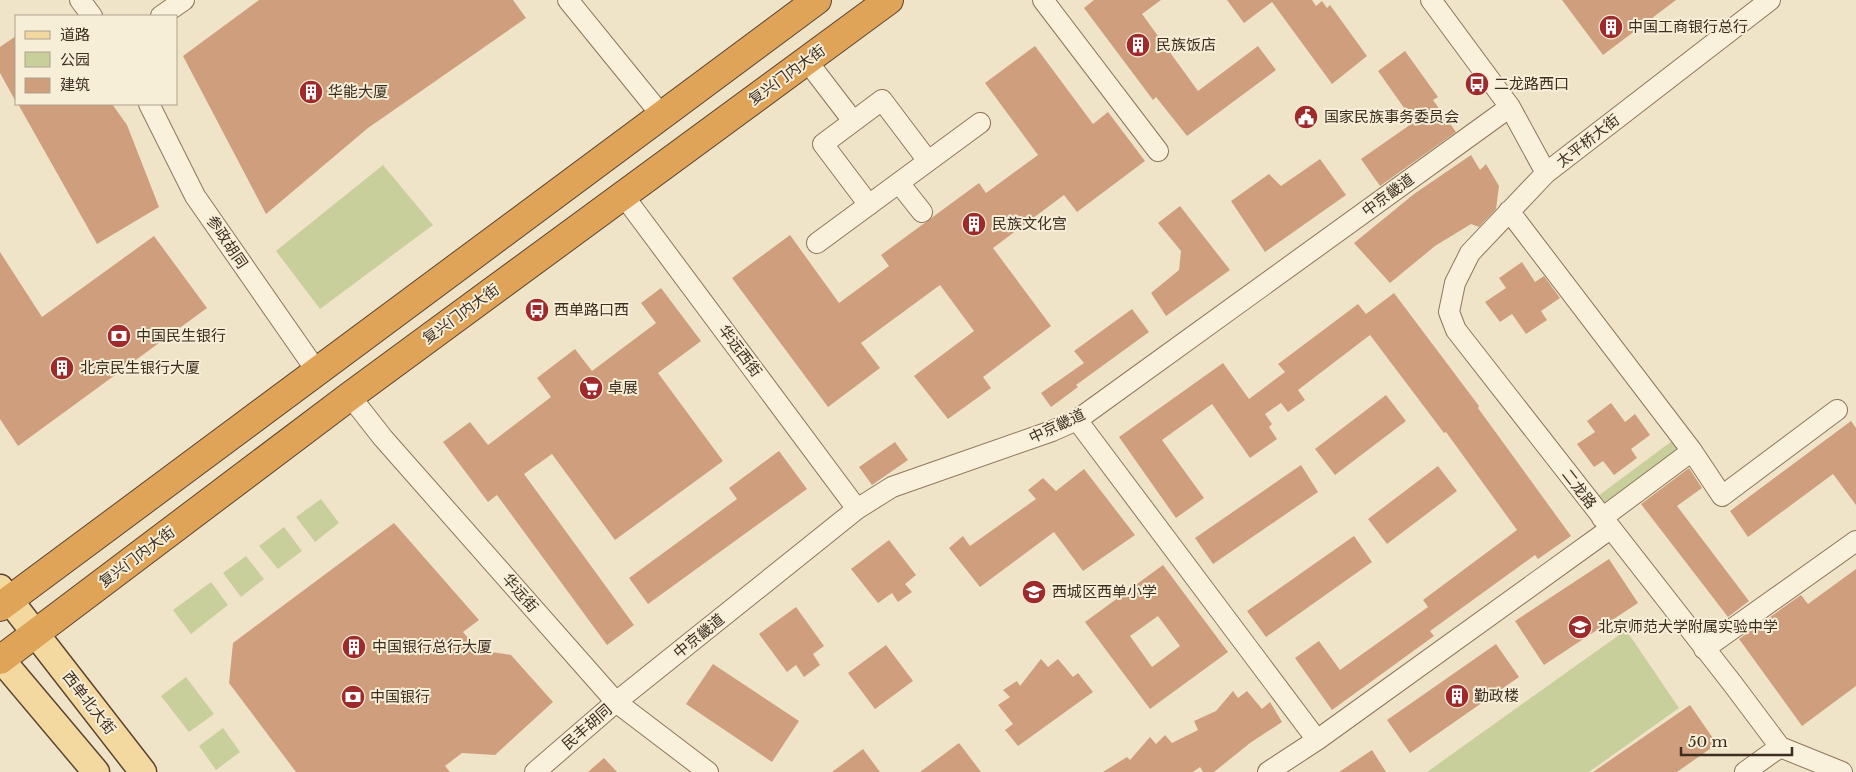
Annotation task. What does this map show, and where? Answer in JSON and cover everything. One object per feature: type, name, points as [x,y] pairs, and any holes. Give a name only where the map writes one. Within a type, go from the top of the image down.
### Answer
[{"type":"highway","points":[[3,598],[318,373],[818,0]]},
{"type":"highway","name":"复兴门内大街","points":[[0,659],[350,396],[890,0]]},
{"type":"main road","name":"西单北大街","points":[[3,598],[36,633],[143,772]]},
{"type":"main road","points":[[0,659],[96,772]]},
{"type":"street","points":[[80,0],[91,15]]},
{"type":"street","points":[[162,15],[184,0]]},
{"type":"street","points":[[568,0],[663,117]]},
{"type":"street","points":[[1043,0],[1158,151]]},
{"type":"street","name":"太平桥大街","points":[[1431,0],[1510,107],[1546,173],[1770,0]]},
{"type":"street","points":[[807,61],[853,121]]},
{"type":"street","points":[[869,205],[822,144],[882,100],[928,161]]},
{"type":"street","name":"参政胡同","points":[[150,105],[195,196],[318,373]]},
{"type":"street","name":"中京畿道","points":[[616,702],[857,509],[892,487],[1052,431],[1077,420],[1510,107]]},
{"type":"street","points":[[817,243],[980,122]]},
{"type":"street","name":"二龙路","points":[[1546,173],[1470,254],[1455,283],[1449,312],[1456,330],[1780,747]]},
{"type":"street","points":[[899,183],[922,212]]},
{"type":"street","name":"华远西街","points":[[623,195],[857,509]]},
{"type":"street","points":[[1509,211],[1692,451],[1722,496],[1837,410]]},
{"type":"street","name":"华远街","points":[[350,396],[390,445],[616,702],[708,772]]},
{"type":"street","points":[[1077,420],[1317,740]]},
{"type":"street","points":[[1268,772],[1317,740],[1606,523],[1692,451]]},
{"type":"street","points":[[1704,649],[1856,541]]},
{"type":"street","name":"民丰胡同","points":[[535,772],[616,702]]},
{"type":"street","points":[[1745,772],[1780,747],[1842,772],[1856,762]]},
{"type":"green space","points":[[383,165],[433,225],[320,309],[276,251]]},
{"type":"green space","points":[[1676,438],[1684,449],[1602,510],[1594,499]]},
{"type":"green space","points":[[321,499],[339,523],[315,542],[296,517]]},
{"type":"green space","points":[[284,527],[302,551],[278,569],[259,546]]},
{"type":"green space","points":[[246,556],[264,579],[241,597],[223,573]]},
{"type":"green space","points":[[211,582],[228,605],[191,634],[173,610]]},
{"type":"green space","points":[[1626,630],[1679,708],[1589,772],[1427,772]]},
{"type":"green space","points":[[186,677],[214,714],[189,732],[161,696]]},
{"type":"green space","points":[[223,728],[240,752],[216,770],[199,746]]},
{"type":"building","name":"华能大厦","points":[[259,0],[513,0],[526,18],[368,128],[266,214],[183,56]]},
{"type":"building","points":[[1094,0],[1161,0],[1142,14],[1198,91],[1258,46],[1276,70],[1187,136],[1156,97],[1153,100],[1084,8]]},
{"type":"building","points":[[1227,0],[1312,0],[1316,6],[1322,1],[1327,8],[1330,5],[1367,56],[1332,84],[1272,2],[1244,23]]},
{"type":"building","name":"中国工商银行总行","points":[[1562,0],[1676,0],[1603,55]]},
{"type":"building","points":[[15,37],[15,100],[0,73],[0,47]]},
{"type":"building","name":"民族文化宫","points":[[1035,46],[1093,124],[1108,112],[1145,161],[1077,212],[1064,195],[993,248],[1051,326],[983,377],[991,388],[948,419],[914,376],[974,331],[940,285],[861,343],[880,368],[828,407],[732,278],[790,235],[839,303],[889,266],[881,255],[979,183],[986,193],[1038,155],[985,83]]},
{"type":"building","points":[[1405,51],[1438,97],[1433,100],[1456,132],[1380,186],[1361,159],[1414,122],[1378,71]]},
{"type":"building","points":[[19,105],[113,105],[127,125],[159,207],[97,244]]},
{"type":"building","points":[[1471,155],[1480,170],[1486,164],[1499,186],[1496,209],[1479,227],[1471,224],[1435,246],[1390,283],[1354,243],[1414,194]]},
{"type":"building","points":[[1320,159],[1346,195],[1265,252],[1231,201],[1269,174],[1281,186]]},
{"type":"building","points":[[1180,206],[1230,270],[1166,316],[1151,293],[1179,270],[1181,251],[1158,223]]},
{"type":"building","name":"北京民生银行大厦","points":[[154,236],[207,308],[18,446],[0,419],[0,252],[42,317]]},
{"type":"building","points":[[1522,262],[1535,282],[1544,276],[1560,298],[1541,311],[1547,320],[1526,334],[1512,314],[1500,322],[1485,302],[1506,288],[1499,278]]},
{"type":"building","points":[[661,288],[701,341],[658,373],[723,461],[615,540],[552,454],[524,474],[634,625],[607,645],[497,495],[488,502],[443,442],[470,422],[488,445],[551,397],[537,378],[575,349],[592,371],[656,323],[641,303]]},
{"type":"building","points":[[1394,293],[1479,406],[1478,408],[1571,536],[1538,559],[1535,555],[1430,631],[1434,636],[1332,710],[1295,658],[1319,641],[1340,670],[1428,607],[1423,600],[1517,530],[1446,432],[1444,433],[1370,335],[1298,390],[1305,400],[1288,412],[1281,403],[1265,414],[1272,424],[1269,427],[1277,439],[1250,458],[1212,404],[1162,440],[1204,498],[1176,518],[1119,437],[1223,363],[1249,399],[1285,372],[1278,364],[1358,304],[1366,314]]},
{"type":"building","points":[[1132,309],[1149,332],[1076,385],[1078,387],[1051,407],[1041,393],[1084,363],[1074,351]]},
{"type":"building","points":[[1386,395],[1406,421],[1335,475],[1315,449]]},
{"type":"building","points":[[1611,403],[1625,422],[1635,414],[1650,435],[1631,449],[1637,458],[1614,475],[1603,461],[1594,467],[1577,444],[1595,432],[1587,421]]},
{"type":"building","points":[[1851,421],[1856,428],[1856,505],[1833,474],[1748,537],[1730,511]]},
{"type":"building","points":[[895,442],[908,460],[872,485],[859,467]]},
{"type":"building","points":[[779,451],[807,489],[648,604],[629,578],[737,499],[729,488]]},
{"type":"building","points":[[1301,465],[1318,492],[1213,564],[1195,538]]},
{"type":"building","points":[[1438,466],[1457,491],[1387,544],[1368,519]]},
{"type":"building","points":[[1689,468],[1702,488],[1677,506],[1749,601],[1728,617],[1641,504]]},
{"type":"building","points":[[1084,469],[1135,535],[1083,571],[1054,532],[980,587],[949,548],[963,536],[970,546],[1036,499],[1028,490],[1043,478],[1056,491]]},
{"type":"building","name":"中国银行总行大厦","points":[[394,523],[479,620],[463,632],[478,650],[511,655],[553,702],[495,755],[462,753],[445,766],[450,772],[296,772],[229,683],[233,643]]},
{"type":"building","points":[[1354,536],[1372,562],[1266,637],[1247,611]]},
{"type":"building","points":[[889,540],[916,575],[905,584],[912,592],[898,602],[892,593],[878,603],[851,569]]},
{"type":"building","points":[[1609,559],[1638,603],[1544,665],[1515,621]]},
{"type":"building","points":[[1163,565],[1228,652],[1150,709],[1085,622]],"holes":[[[1158,616],[1180,646],[1152,667],[1130,636]]]},
{"type":"building","points":[[1856,569],[1856,686],[1802,726],[1739,639],[1801,595],[1808,604]]},
{"type":"building","points":[[796,607],[824,646],[813,654],[820,665],[804,677],[796,665],[787,672],[759,634]]},
{"type":"building","name":"勤政楼","points":[[1496,644],[1519,677],[1410,753],[1387,720]]},
{"type":"building","points":[[886,645],[913,681],[875,709],[848,673]]},
{"type":"building","points":[[1041,659],[1048,667],[1058,659],[1073,677],[1078,673],[1093,692],[1018,746],[1005,730],[1013,724],[998,705],[1010,697],[1003,690],[1017,681],[1020,686]]},
{"type":"building","points":[[713,664],[799,721],[772,762],[686,704]]},
{"type":"building","points":[[1233,691],[1238,698],[1247,691],[1262,709],[1270,702],[1282,722],[1250,743],[1214,772],[1203,772],[1200,767],[1193,772],[1103,772],[1127,757],[1130,760],[1150,737],[1156,744],[1165,735],[1172,743],[1198,730],[1194,721],[1216,711]]},
{"type":"building","points":[[1690,705],[1717,744],[1677,772],[1593,772]]},
{"type":"building","points":[[959,743],[981,772],[920,772]]},
{"type":"building","points":[[863,749],[880,772],[832,772]]},
{"type":"building","points":[[1372,750],[1386,772],[1339,772]]},
{"type":"building","points":[[604,758],[617,772],[588,772]]},
{"type":"place","name":"中国工商银行总行","points":[[1611,27]]},
{"type":"place","name":"民族饭店","points":[[1138,45]]},
{"type":"place","name":"二龙路西口","points":[[1477,84]]},
{"type":"place","name":"华能大厦","points":[[311,92]]},
{"type":"place","name":"国家民族事务委员会","points":[[1306,117]]},
{"type":"place","name":"民族文化宫","points":[[974,224]]},
{"type":"place","name":"西单路口西","points":[[537,310]]},
{"type":"place","name":"中国民生银行","points":[[119,336]]},
{"type":"place","name":"北京民生银行大厦","points":[[62,368]]},
{"type":"place","name":"卓展","points":[[591,388]]},
{"type":"place","name":"西城区西单小学","points":[[1034,592]]},
{"type":"place","name":"北京师范大学附属实验中学","points":[[1580,627]]},
{"type":"place","name":"中国银行总行大厦","points":[[354,647]]},
{"type":"place","name":"勤政楼","points":[[1457,696]]},
{"type":"place","name":"中国银行","points":[[353,697]]}]
